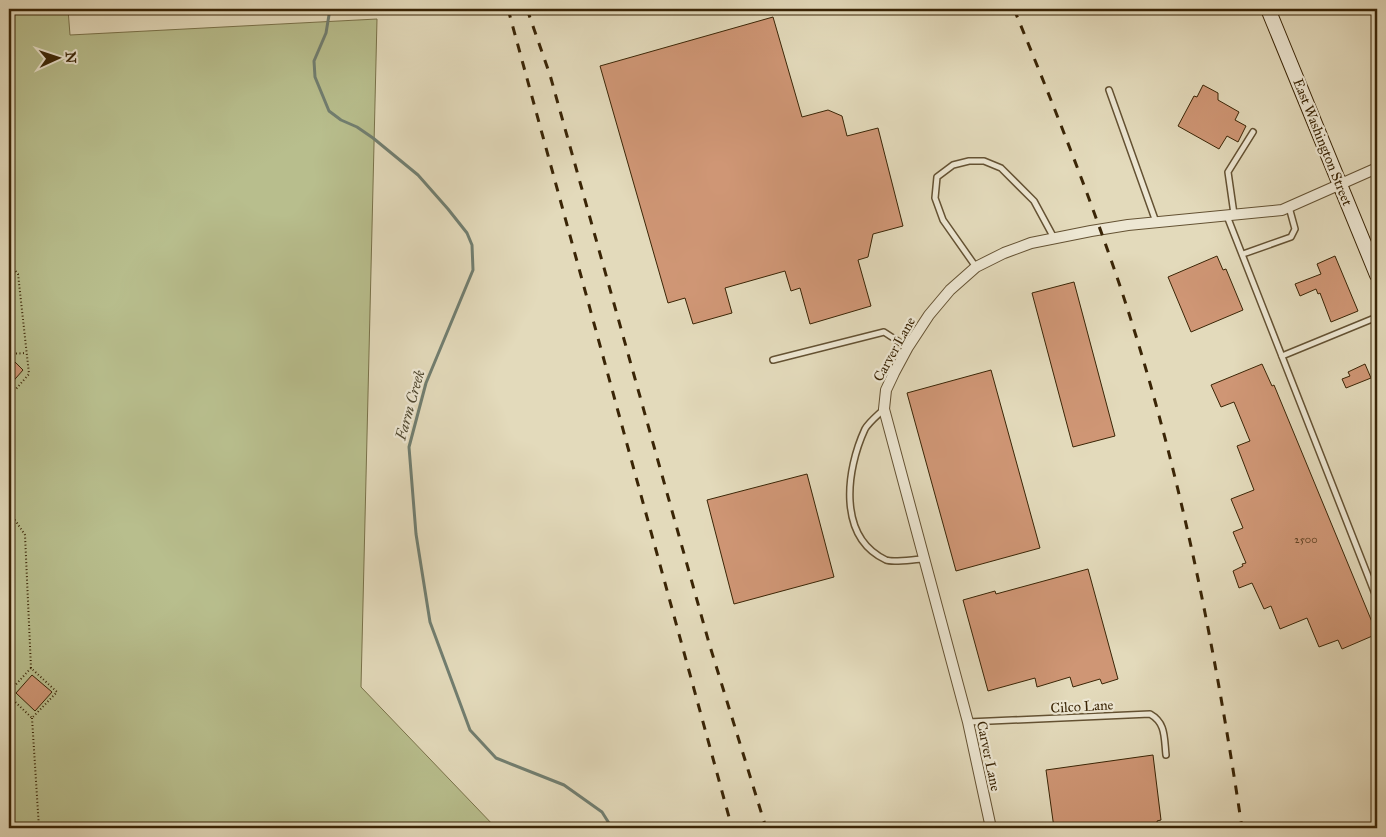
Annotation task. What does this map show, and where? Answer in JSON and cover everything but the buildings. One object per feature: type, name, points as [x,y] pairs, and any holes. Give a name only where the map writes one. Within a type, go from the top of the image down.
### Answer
[{"type":"main road","name":"East Washington Street","points":[[1268,9],[1377,275]]},
{"type":"street","name":"Carver Lane","points":[[991,828],[968,722],[884,409],[886,390],[908,347],[929,315],[950,290],[976,267],[1031,242],[1128,225],[1282,210],[1377,168]]},
{"type":"lane","points":[[1109,90],[1156,222]]},
{"type":"lane","points":[[1253,132],[1228,172],[1231,215],[1242,254],[1377,599]]},
{"type":"lane","points":[[976,267],[943,220],[935,198],[937,177],[953,165],[969,161],[984,161],[1001,168],[1034,201],[1054,238]]},
{"type":"lane","points":[[1242,254],[1291,236],[1295,229],[1289,207]]},
{"type":"lane","points":[[1282,356],[1377,317]]},
{"type":"lane","points":[[773,360],[884,332],[908,347]]},
{"type":"lane","points":[[884,409],[866,427],[849,480],[850,504],[856,531],[867,547],[888,561],[924,559]]},
{"type":"lane","name":"Cilco Lane","points":[[968,722],[1150,714],[1158,719],[1162,726],[1166,755]]},
{"type":"path","points":[[9,263],[18,274],[29,374],[16,389],[9,389]]},
{"type":"path","points":[[9,354],[26,353]]},
{"type":"path","points":[[9,512],[25,534],[31,668],[57,692],[32,718]]},
{"type":"path","points":[[9,692],[31,668]]},
{"type":"path","points":[[9,696],[32,718],[39,828]]},
{"type":"green space","points":[[9,9],[68,9],[70,35],[377,19],[361,687],[496,828],[9,828]]},
{"type":"waterway","name":"Farm Creek","points":[[330,9],[326,33],[314,61],[315,77],[329,111],[373,138],[418,175],[467,233],[472,245],[473,270],[426,383],[409,447],[416,534],[430,622],[470,730],[496,758],[564,785],[602,812],[612,828]]},
{"type":"railway","points":[[508,9],[732,828]]},
{"type":"railway","points":[[527,9],[550,75],[709,643],[766,828]]},
{"type":"railway","points":[[1014,9],[1070,148],[1109,253],[1161,421],[1178,488],[1207,624],[1242,828]]}]
